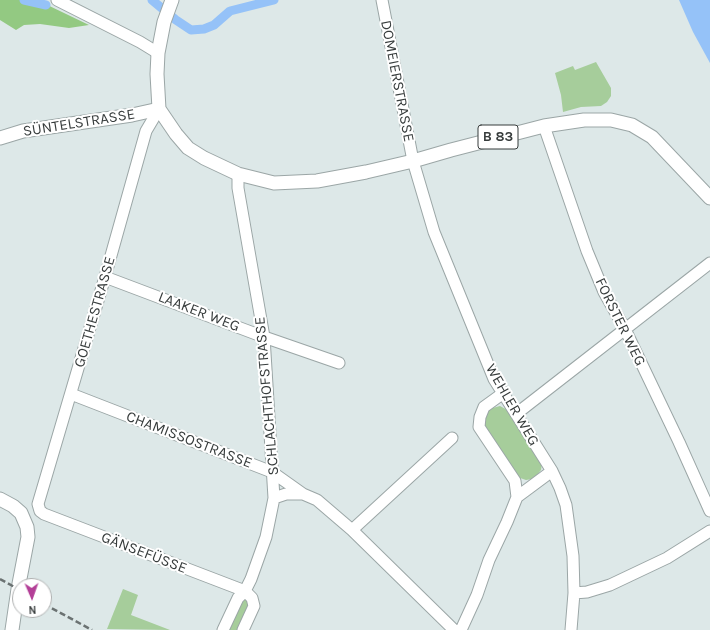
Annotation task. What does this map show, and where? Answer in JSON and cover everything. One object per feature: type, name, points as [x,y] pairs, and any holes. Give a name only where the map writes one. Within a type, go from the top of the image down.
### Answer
[{"type":"main road","points":[[159,109],[157,74],[158,53],[164,22],[171,2]]},
{"type":"main road","name":"B 83","points":[[159,109],[176,134],[188,148],[204,158],[238,174],[266,182],[288,183],[318,181],[366,172],[544,126],[584,120],[616,120],[632,125],[652,137],[710,198]]},
{"type":"main road","name":"SÜNTELSTRASSE","points":[[0,138],[23,131],[132,115],[159,109]]},
{"type":"main road","points":[[0,499],[13,506],[21,514],[27,527],[28,537],[12,630]]},
{"type":"street","points":[[57,0],[140,42],[158,53]]},
{"type":"street","name":"DOMEIERSTRASSE","points":[[382,0],[413,161]]},
{"type":"street","name":"GOETHESTRASSE","points":[[44,514],[40,511],[38,504],[146,131],[159,109]]},
{"type":"street","name":"FORSTER WEG","points":[[544,126],[590,258],[604,292],[625,329],[710,511]]},
{"type":"street","name":"WEHLER WEG","points":[[413,161],[437,239],[488,364],[502,394],[552,471],[566,505],[573,556],[574,593],[571,630]]},
{"type":"street","name":"SCHLACHTHOFSTRASSE","points":[[223,630],[238,598],[245,591],[251,578],[266,537],[274,498],[264,337],[238,188],[238,174]]},
{"type":"street","points":[[516,414],[710,263]]},
{"type":"street","name":"LAAKER WEG","points":[[105,276],[264,337],[339,363]]},
{"type":"street","name":"CHAMISSOSTRASSE","points":[[71,394],[272,472],[303,494],[317,500],[352,530],[454,630]]},
{"type":"street","points":[[461,630],[477,595],[489,560],[517,497],[515,481],[479,427],[480,417],[484,407],[502,394]]},
{"type":"street","points":[[352,530],[452,438]]},
{"type":"street","points":[[517,497],[552,471]]},
{"type":"street","points":[[274,498],[286,494],[303,494]]},
{"type":"street","name":"GÄNSEFÜSSE","points":[[44,514],[245,591]]},
{"type":"street","points":[[574,593],[587,592],[610,585],[667,558],[710,531]]},
{"type":"street","points":[[243,630],[254,606],[252,598],[245,591]]},
{"type":"green space","points":[[0,0],[37,0],[89,25],[69,28],[40,24],[24,25],[16,30],[0,20]]},
{"type":"green space","points":[[596,62],[611,88],[611,96],[607,102],[601,106],[581,107],[563,112],[561,95],[555,73],[573,66],[575,70]]},
{"type":"green space","points":[[500,406],[509,411],[542,464],[541,470],[532,479],[526,480],[520,478],[483,426],[485,414],[489,409]]},
{"type":"green space","points":[[123,589],[138,595],[131,615],[170,630],[107,629]]},
{"type":"green space","points":[[244,598],[250,601],[240,630],[226,630]]},
{"type":"water","points":[[679,0],[710,0],[710,63],[693,32]]},
{"type":"waterway","points":[[24,0],[46,5]]},
{"type":"waterway","points":[[152,0],[176,20],[191,30],[204,29],[214,25],[230,11],[274,0]]},
{"type":"railway","points":[[0,579],[12,586]]},
{"type":"railway","points":[[52,608],[92,630]]}]
